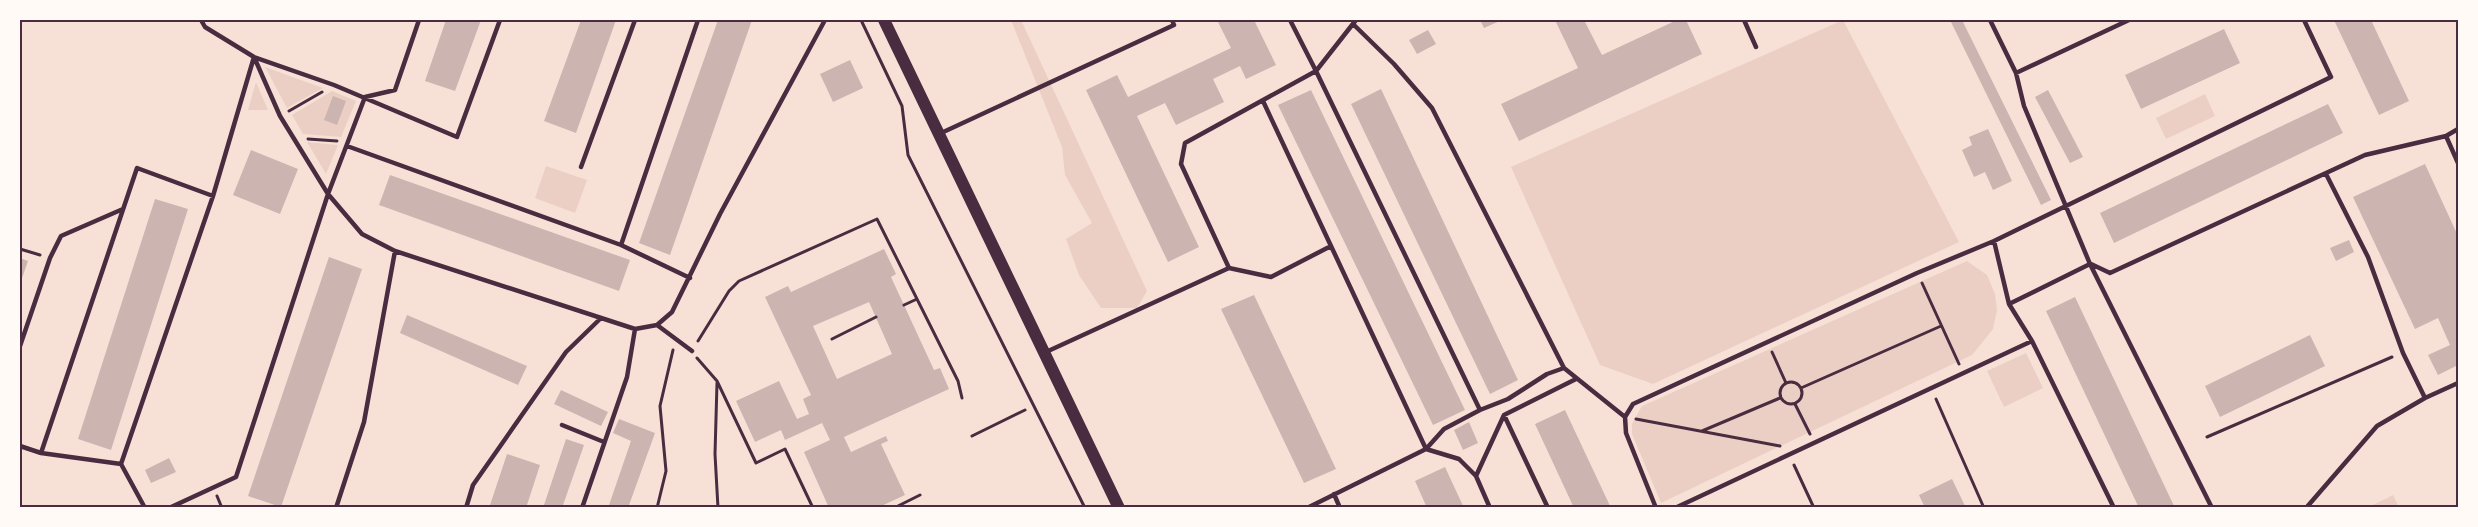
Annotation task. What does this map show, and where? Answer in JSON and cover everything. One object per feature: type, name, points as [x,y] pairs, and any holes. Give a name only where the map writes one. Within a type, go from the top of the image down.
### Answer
[{"type":"main road","points":[[884,20],[1119,507]]},
{"type":"lane","points":[[201,20],[205,27],[254,57],[334,85],[457,137],[501,20]]},
{"type":"lane","points":[[364,97],[395,90],[419,20]]},
{"type":"lane","points":[[581,167],[635,20]]},
{"type":"lane","points":[[621,245],[698,20]]},
{"type":"lane","points":[[254,57],[280,116],[328,194],[362,234],[395,250],[635,329],[657,325],[672,312],[720,214],[825,20]]},
{"type":"lane","points":[[939,134],[1174,25],[1172,20]]},
{"type":"lane","points":[[1290,20],[1479,410]]},
{"type":"lane","points":[[1744,20],[1756,47]]},
{"type":"lane","points":[[1990,20],[2016,73],[2024,106],[2090,264],[2212,507]]},
{"type":"lane","points":[[2016,73],[2129,20]]},
{"type":"lane","points":[[1656,507],[1626,433],[1625,417],[1633,404],[1917,273],[1994,241],[2331,77],[2304,20]]},
{"type":"lane","points":[[1230,268],[1181,164],[1185,143],[1316,71],[1355,22],[1432,108],[1564,368],[1625,417]]},
{"type":"lane","points":[[145,507],[121,464],[213,196],[254,57]]},
{"type":"lane","points":[[169,507],[236,477],[328,194],[364,97]]},
{"type":"lane","points":[[1263,101],[1426,449],[1459,459],[1476,476],[1490,507]]},
{"type":"lane","points":[[2090,264],[2110,273],[2365,155],[2445,136],[2458,129]]},
{"type":"lane","points":[[2445,136],[2458,163]]},
{"type":"lane","points":[[347,144],[621,245],[690,278]]},
{"type":"lane","points":[[41,453],[137,168],[213,196]]},
{"type":"lane","points":[[2326,174],[2368,257],[2403,353],[2425,398]]},
{"type":"lane","points":[[20,346],[50,258],[61,236],[123,209]]},
{"type":"lane","points":[[1994,241],[2009,304],[2032,341],[2114,507]]},
{"type":"lane","points":[[1046,352],[1230,268],[1270,277],[1332,246]]},
{"type":"lane","points":[[336,507],[364,422],[395,250]]},
{"type":"lane","points":[[2009,304],[2090,264]]},
{"type":"lane","points":[[466,507],[473,485],[566,352],[601,318]]},
{"type":"lane","points":[[657,325],[692,351]]},
{"type":"lane","points":[[582,507],[627,377],[635,329]]},
{"type":"lane","points":[[1675,507],[2032,341]]},
{"type":"lane","points":[[1307,507],[1426,449],[1444,429],[1479,410],[1508,399],[1547,374],[1564,368]]},
{"type":"lane","points":[[1476,476],[1504,415],[1576,379]]},
{"type":"lane","points":[[2306,507],[2377,426],[2425,398],[2457,384],[2458,390]]},
{"type":"lane","points":[[1504,415],[1548,507]]},
{"type":"lane","points":[[561,425],[604,442]]},
{"type":"lane","points":[[20,446],[41,453],[121,464]]},
{"type":"lane","points":[[1334,495],[1340,507]]},
{"type":"path","points":[[861,20],[902,106],[908,155],[1085,507]]},
{"type":"path","points":[[280,116],[334,85]]},
{"type":"path","points":[[294,138],[347,144]]},
{"type":"path","points":[[813,507],[785,449],[756,463],[717,381],[692,351],[729,291],[740,281],[877,219],[958,381],[962,398]]},
{"type":"path","points":[[20,249],[50,258]]},
{"type":"path","points":[[1917,273],[1963,374]]},
{"type":"path","points":[[904,305],[918,299]]},
{"type":"path","points":[[832,339],[876,317]]},
{"type":"path","points":[[1801,388],[1941,326]]},
{"type":"path","points":[[657,507],[666,471],[660,406],[675,339]]},
{"type":"path","points":[[1768,342],[1786,383]]},
{"type":"path","points":[[2206,437],[2403,353]]},
{"type":"path","points":[[717,381],[718,507]]},
{"type":"path","points":[[1786,383],[1796,383],[1801,388],[1801,399],[1796,404],[1785,403],[1780,398],[1779,391],[1786,383]]},
{"type":"path","points":[[1932,389],[1984,507]]},
{"type":"path","points":[[1701,431],[1780,398]]},
{"type":"path","points":[[1796,404],[1815,443]]},
{"type":"path","points":[[972,436],[1025,410]]},
{"type":"path","points":[[1625,417],[1801,449]]},
{"type":"path","points":[[1789,455],[1814,507]]},
{"type":"path","points":[[894,507],[920,495]]},
{"type":"shaded area","points":[[1011,20],[1021,20],[1147,291],[1137,308],[1101,308],[1079,275],[1066,239],[1092,223],[1065,175],[1062,147]]},
{"type":"shaded area","points":[[1843,20],[1959,242],[1653,384],[1600,365],[1511,167]]},
{"type":"shaded area","points":[[265,67],[323,88],[287,108]]},
{"type":"shaded area","points":[[256,82],[268,110],[248,110]]},
{"type":"shaded area","points":[[332,91],[356,101],[341,137],[303,134],[292,115]]},
{"type":"shaded area","points":[[2205,94],[2215,116],[2166,139],[2156,118]]},
{"type":"shaded area","points":[[307,142],[338,145],[326,174]]},
{"type":"shaded area","points":[[546,166],[587,180],[575,213],[535,198]]},
{"type":"shaded area","points":[[1967,261],[1987,275],[1995,294],[1997,310],[1993,329],[1972,355],[1661,503],[1632,434],[1632,424],[1642,406]]},
{"type":"shaded area","points":[[2026,353],[2043,388],[2004,407],[1987,371]]},
{"type":"shaded area","points":[[2393,495],[2399,507],[2369,507]]},
{"type":"building","points":[[446,20],[481,20],[455,91],[425,81]]},
{"type":"building","points":[[581,20],[616,20],[576,133],[544,121]]},
{"type":"building","points":[[718,20],[752,20],[670,255],[639,243]]},
{"type":"building","points":[[1217,20],[1254,20],[1276,65],[1246,79],[1240,66],[1213,79],[1224,102],[1176,125],[1165,103],[1137,116],[1199,247],[1168,262],[1086,90],[1117,75],[1128,97],[1231,48]]},
{"type":"building","points":[[1480,20],[1502,20],[1484,28]]},
{"type":"building","points":[[1555,20],[1584,20],[1602,55],[1677,20],[1686,20],[1702,54],[1519,141],[1501,104],[1578,68]]},
{"type":"building","points":[[1950,20],[1962,20],[2051,200],[2041,205]]},
{"type":"building","points":[[2334,20],[2371,20],[2409,101],[2379,115]]},
{"type":"building","points":[[2224,29],[2240,63],[2141,109],[2125,75]]},
{"type":"building","points":[[1428,30],[1436,44],[1417,54],[1409,40]]},
{"type":"building","points":[[850,60],[863,88],[833,102],[820,74]]},
{"type":"building","points":[[1381,89],[1518,380],[1490,394],[1351,104]]},
{"type":"building","points":[[1311,90],[1465,410],[1433,425],[1278,105]]},
{"type":"building","points":[[2048,90],[2083,157],[2070,163],[2035,97]]},
{"type":"building","points":[[333,96],[346,101],[337,125],[324,120]]},
{"type":"building","points":[[2328,104],[2343,133],[2114,243],[2100,213]]},
{"type":"building","points":[[1988,129],[2012,181],[1993,190],[1985,172],[1974,177],[1962,150],[1972,145],[1969,137]]},
{"type":"building","points":[[251,150],[298,169],[280,214],[233,195]]},
{"type":"building","points":[[2425,164],[2458,236],[2458,365],[2438,375],[2428,355],[2450,345],[2438,318],[2415,329],[2353,197]]},
{"type":"building","points":[[390,175],[630,260],[619,291],[379,205]]},
{"type":"building","points":[[155,199],[188,209],[111,450],[78,439]]},
{"type":"building","points":[[2349,240],[2354,252],[2336,261],[2330,248]]},
{"type":"building","points":[[884,249],[896,274],[891,277],[934,370],[940,368],[949,389],[844,437],[851,452],[886,436],[888,441],[881,444],[905,495],[877,508],[829,508],[804,452],[830,440],[822,423],[785,440],[781,430],[755,442],[736,401],[779,381],[797,419],[809,414],[803,399],[811,395],[765,297],[788,286],[791,292]],"holes":[[[869,302],[892,354],[837,379],[813,326]]]},
{"type":"building","points":[[329,257],[362,269],[281,507],[248,496]]},
{"type":"building","points":[[20,258],[28,261],[20,284]]},
{"type":"building","points":[[1254,295],[1336,469],[1304,483],[1221,309]]},
{"type":"building","points":[[2075,297],[2175,508],[2139,508],[2046,311]]},
{"type":"building","points":[[407,315],[527,366],[518,385],[400,333]]},
{"type":"building","points":[[2310,335],[2325,366],[2220,417],[2205,386]]},
{"type":"building","points":[[561,390],[608,412],[601,426],[554,404]]},
{"type":"building","points":[[1565,410],[1611,508],[1574,508],[1535,424]]},
{"type":"building","points":[[619,419],[655,433],[628,508],[608,508],[631,441],[613,433]]},
{"type":"building","points":[[1469,422],[1478,443],[1463,450],[1454,430]]},
{"type":"building","points":[[566,439],[584,445],[562,508],[543,508]]},
{"type":"building","points":[[507,454],[540,465],[526,508],[489,508]]},
{"type":"building","points":[[169,458],[176,472],[151,483],[145,470]]},
{"type":"building","points":[[1445,467],[1464,508],[1427,508],[1415,481]]},
{"type":"building","points":[[1952,479],[1966,508],[1925,508],[1919,495]]}]
